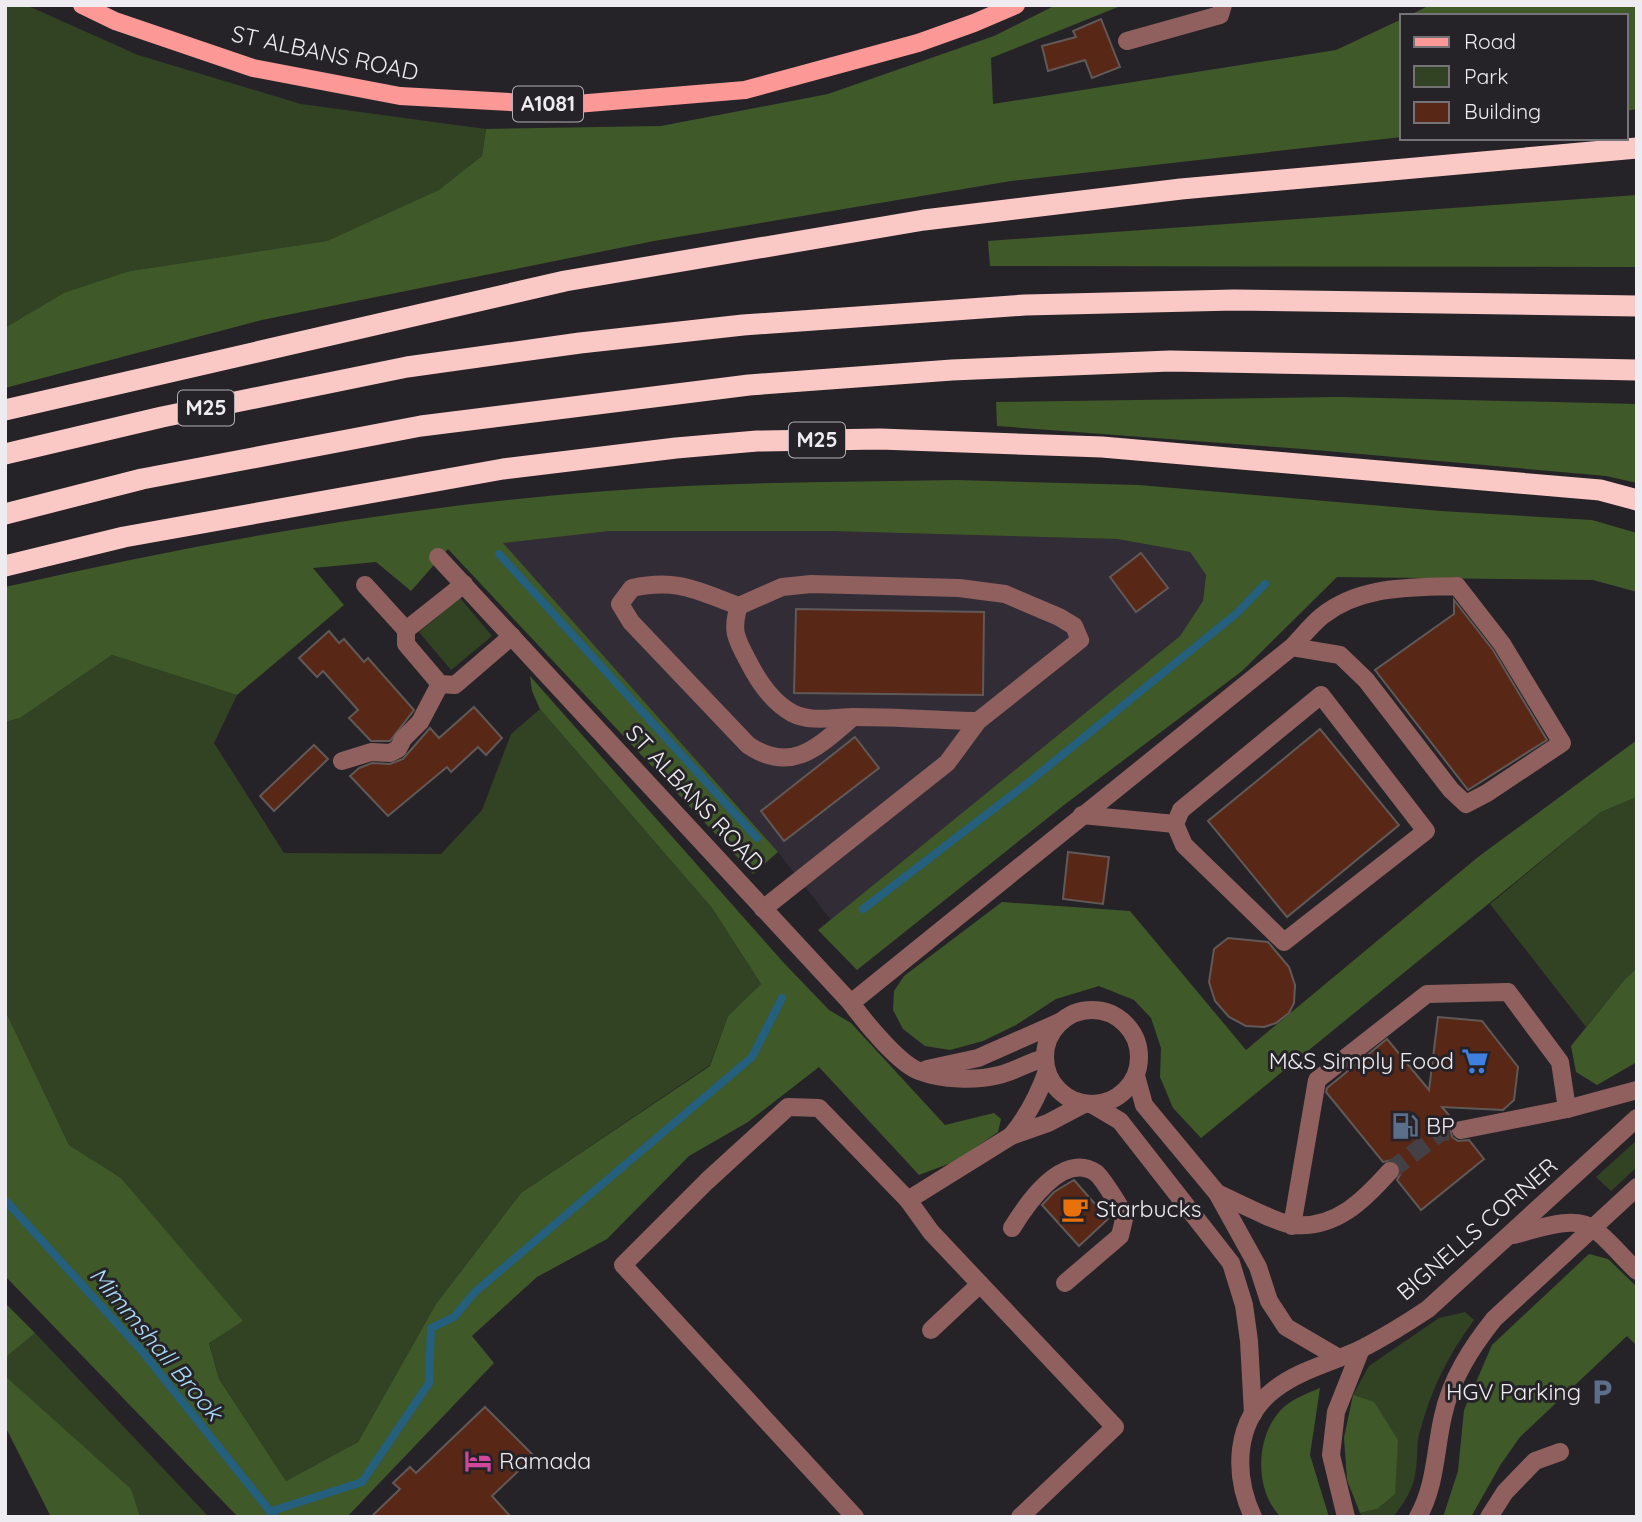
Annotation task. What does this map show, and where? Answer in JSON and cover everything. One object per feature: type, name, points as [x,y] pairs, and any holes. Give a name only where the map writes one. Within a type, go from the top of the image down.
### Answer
[{"type":"highway","name":"M25","points":[[5,410],[565,281],[924,220],[1181,189],[1637,148]]},
{"type":"highway","name":"M25","points":[[5,454],[162,417],[407,367],[580,343],[743,325],[1025,305],[1234,300],[1637,306]]},
{"type":"highway","points":[[5,514],[142,479],[421,426],[749,385],[953,370],[1170,361],[1637,370]]},
{"type":"highway","name":"M25","points":[[5,566],[124,537],[503,469],[757,441],[880,439],[1102,447],[1600,490],[1637,500]]},
{"type":"main road","name":"ST ALBANS ROAD","points":[[82,5],[115,21],[253,68],[400,96],[564,105],[745,90],[918,43],[1016,5]]},
{"type":"street","points":[[1126,41],[1220,15],[1223,5]]},
{"type":"street","name":"ST ALBANS ROAD","points":[[439,557],[851,1003],[873,1033],[917,1071]]},
{"type":"street","points":[[763,909],[947,763],[978,721],[1080,640],[1074,626],[1005,594],[958,588],[811,584],[782,587],[739,606],[679,584],[653,583],[632,588],[620,604],[631,622],[748,744],[764,755],[792,758],[809,752],[853,717]]},
{"type":"street","points":[[406,630],[464,584]]},
{"type":"street","points":[[365,585],[406,630],[406,644],[440,684],[455,685],[512,636]]},
{"type":"street","points":[[851,1003],[1292,647],[1323,615],[1356,596],[1383,589],[1457,586],[1502,644],[1562,743],[1466,804],[1451,790],[1366,680],[1340,655],[1292,647]]},
{"type":"street","points":[[739,606],[733,625],[741,649],[771,697],[792,713],[809,719],[853,717],[978,721]]},
{"type":"street","points":[[342,761],[371,752],[390,753],[398,749],[403,739],[420,722],[440,684]]},
{"type":"street","points":[[1321,695],[1426,831],[1284,942],[1184,845],[1175,824],[1181,810],[1321,695]]},
{"type":"street","points":[[1082,815],[1175,824]]},
{"type":"street","points":[[1292,1226],[1317,1080],[1427,994],[1508,992],[1560,1062],[1567,1110]]},
{"type":"street","points":[[908,1200],[1011,1136],[1089,1104],[1115,1098],[1128,1088],[1136,1076],[1138,1045],[1132,1031],[1122,1020],[1101,1011],[1078,1012],[978,1058],[917,1071]]},
{"type":"street","points":[[1011,1136],[1036,1101],[1051,1034],[1063,1020]]},
{"type":"street","points":[[917,1071],[944,1077],[972,1078],[1046,1064]]},
{"type":"street","points":[[1046,1064],[1058,1090],[1068,1099],[1089,1104],[1120,1121],[1231,1263],[1246,1317],[1253,1413]]},
{"type":"street","points":[[1136,1076],[1144,1105],[1217,1193],[1258,1267],[1269,1301],[1286,1327],[1339,1358]]},
{"type":"street","points":[[1461,1130],[1567,1110],[1637,1090]]},
{"type":"street","points":[[855,1517],[623,1265],[707,1181],[788,1107],[819,1108],[908,1200],[931,1232],[1115,1427],[1020,1517]]},
{"type":"street","name":"BIGNELLS CORNER","points":[[1253,1517],[1243,1495],[1239,1466],[1242,1441],[1253,1413],[1274,1390],[1304,1372],[1361,1349],[1428,1309],[1637,1118]]},
{"type":"street","points":[[1012,1228],[1026,1205],[1060,1171],[1078,1168],[1097,1173],[1125,1214],[1120,1236],[1065,1283]]},
{"type":"street","points":[[1217,1193],[1292,1226],[1326,1222],[1361,1203],[1390,1171]]},
{"type":"street","points":[[1419,1517],[1427,1500],[1448,1394],[1465,1360],[1494,1319],[1637,1187]]},
{"type":"street","points":[[1510,1236],[1567,1223],[1580,1223],[1592,1227],[1637,1271]]},
{"type":"street","points":[[931,1330],[980,1284]]},
{"type":"street","points":[[1346,1517],[1331,1455],[1336,1412],[1361,1349]]},
{"type":"street","points":[[1489,1517],[1505,1492],[1535,1461],[1560,1452]]},
{"type":"shaded area","points":[[610,531],[829,531],[1117,539],[1190,552],[1206,575],[1203,601],[1180,636],[831,920],[778,852],[502,543]]},
{"type":"green space","points":[[5,5],[26,5],[138,55],[301,104],[486,129],[482,156],[440,190],[327,241],[130,271],[5,328]]},
{"type":"green space","points":[[1056,5],[1123,5],[991,58],[993,104],[1336,50],[1400,20],[1400,137],[1011,181],[654,241],[262,320],[5,388],[5,328],[64,293],[130,271],[327,241],[439,190],[482,156],[486,129],[661,126],[828,94],[994,36]]},
{"type":"green space","points":[[1430,5],[1637,5],[1637,109],[1628,111],[1628,14],[1412,14]]},
{"type":"green space","points":[[1637,195],[1637,267],[990,266],[988,241]]},
{"type":"green space","points":[[1339,397],[1637,404],[1637,483],[1606,476],[1315,450],[997,426],[996,402]]},
{"type":"green space","points":[[956,480],[1139,485],[1441,511],[1592,520],[1637,533],[1637,592],[1593,580],[1337,577],[1242,671],[1064,805],[857,970],[818,930],[1180,636],[1203,601],[1206,575],[1190,552],[1117,539],[829,531],[610,531],[503,543],[778,852],[753,874],[448,549],[411,591],[376,562],[313,568],[344,605],[237,695],[112,655],[20,718],[5,722],[5,587],[229,541],[455,506],[651,488]]},
{"type":"green space","points":[[460,598],[492,636],[451,670],[419,632]]},
{"type":"green space","points":[[112,655],[237,695],[214,743],[284,853],[441,854],[482,810],[511,734],[540,709],[712,908],[761,984],[728,1016],[710,1065],[521,1193],[436,1304],[358,1442],[286,1481],[219,1379],[209,1342],[242,1321],[121,1178],[69,1145],[5,1010],[5,722],[20,718]]},
{"type":"green space","points":[[530,676],[783,962],[829,1010],[851,1023],[945,1125],[994,1113],[1001,1119],[998,1132],[956,1161],[919,1175],[819,1067],[748,1122],[689,1156],[607,1239],[537,1277],[472,1336],[494,1363],[347,1517],[238,1517],[5,1276],[5,1010],[69,1145],[121,1178],[243,1321],[209,1343],[219,1379],[286,1481],[358,1442],[436,1304],[521,1193],[710,1066],[728,1016],[761,984],[712,908],[540,709],[532,691]]},
{"type":"green space","points":[[1637,740],[1637,797],[1601,812],[1201,1138],[1173,1108],[1160,1077],[1161,1048],[1151,1018],[1134,1000],[1099,986],[1056,999],[1016,1025],[983,1041],[950,1050],[925,1046],[903,1029],[893,1010],[894,991],[904,976],[1002,902],[1130,911],[1246,1050],[1478,857]]},
{"type":"green space","points":[[1637,797],[1637,968],[1586,1027],[1490,904],[1601,812]]},
{"type":"green space","points":[[1637,968],[1637,1062],[1597,1085],[1576,1072],[1571,1046]]},
{"type":"green space","points":[[1637,1140],[1637,1167],[1611,1191],[1596,1177]]},
{"type":"green space","points":[[1589,1254],[1608,1259],[1637,1287],[1637,1346],[1627,1336],[1520,1437],[1471,1517],[1443,1517],[1458,1471],[1464,1410],[1492,1345]]},
{"type":"green space","points":[[5,1303],[35,1333],[5,1358]]},
{"type":"green space","points":[[1465,1312],[1474,1320],[1448,1360],[1429,1401],[1419,1436],[1415,1476],[1408,1495],[1393,1517],[1363,1517],[1360,1513],[1377,1509],[1353,1395],[1369,1366],[1439,1318]]},
{"type":"green space","points":[[35,1333],[209,1517],[51,1517],[5,1426],[5,1358]]},
{"type":"green space","points":[[5,1376],[131,1489],[140,1517],[51,1517],[5,1426]]},
{"type":"green space","points":[[1320,1388],[1310,1455],[1329,1517],[1281,1517],[1272,1506],[1262,1477],[1263,1445],[1275,1417],[1285,1406]]},
{"type":"green space","points":[[1353,1395],[1374,1402],[1398,1440],[1395,1494],[1377,1509],[1360,1513],[1347,1480],[1344,1438]]},
{"type":"building","points":[[1101,19],[1120,67],[1092,78],[1085,60],[1048,71],[1042,46],[1076,37],[1073,31]]},
{"type":"building","points":[[1141,553],[1168,588],[1136,612],[1110,577]]},
{"type":"building","points":[[1454,600],[1493,650],[1547,740],[1468,790],[1375,670],[1454,614]]},
{"type":"building","points":[[796,609],[984,612],[983,695],[794,693]]},
{"type":"building","points":[[329,631],[339,643],[344,639],[364,662],[368,658],[414,710],[390,741],[371,741],[349,718],[358,710],[323,671],[317,677],[299,658]]},
{"type":"building","points":[[474,707],[502,738],[486,755],[478,747],[451,772],[447,767],[388,816],[350,776],[359,768],[372,763],[390,764],[403,759],[430,728],[439,738]]},
{"type":"building","points":[[1320,729],[1399,825],[1287,917],[1208,821]]},
{"type":"building","points":[[855,737],[879,768],[784,841],[761,811]]},
{"type":"building","points":[[314,745],[328,759],[274,811],[260,796]]},
{"type":"building","points":[[1068,852],[1109,857],[1103,904],[1063,899]]},
{"type":"building","points":[[1228,938],[1268,942],[1289,967],[1295,985],[1294,1003],[1289,1013],[1276,1023],[1264,1027],[1246,1026],[1229,1017],[1215,1001],[1209,982],[1214,949]]},
{"type":"building","name":"BP","points":[[1438,1017],[1482,1021],[1518,1067],[1514,1100],[1503,1110],[1442,1107],[1454,1121],[1450,1127],[1452,1137],[1458,1141],[1469,1140],[1484,1159],[1421,1210],[1397,1180],[1401,1173],[1398,1163],[1392,1160],[1383,1162],[1326,1092],[1327,1088],[1387,1039],[1429,1090]]},
{"type":"building","name":"Starbucks","points":[[1074,1180],[1108,1219],[1079,1246],[1042,1205],[1054,1192]]},
{"type":"building","name":"Ramada","points":[[485,1407],[534,1456],[492,1496],[511,1517],[371,1517],[400,1489],[393,1483],[410,1467],[416,1473]]},
{"type":"waterway","points":[[499,554],[757,838]]},
{"type":"waterway","points":[[863,909],[1030,781],[1237,613],[1265,584]]},
{"type":"waterway","points":[[272,1511],[362,1482],[429,1383],[431,1328],[454,1317],[475,1292],[752,1057],[782,998]]},
{"type":"waterway","name":"Mimmshall Brook","points":[[5,1200],[141,1350],[273,1515]]},
{"type":"tunnel","points":[[1390,1171],[1441,1132],[1461,1130]]},
{"type":"place","name":"M&S Simply Food","points":[[1475,1061]]},
{"type":"place","name":"BP","points":[[1405,1126]]},
{"type":"place","name":"Starbucks","points":[[1075,1209]]},
{"type":"place","name":"HGV Parking","points":[[1602,1392]]},
{"type":"place","name":"Ramada","points":[[478,1461]]}]
